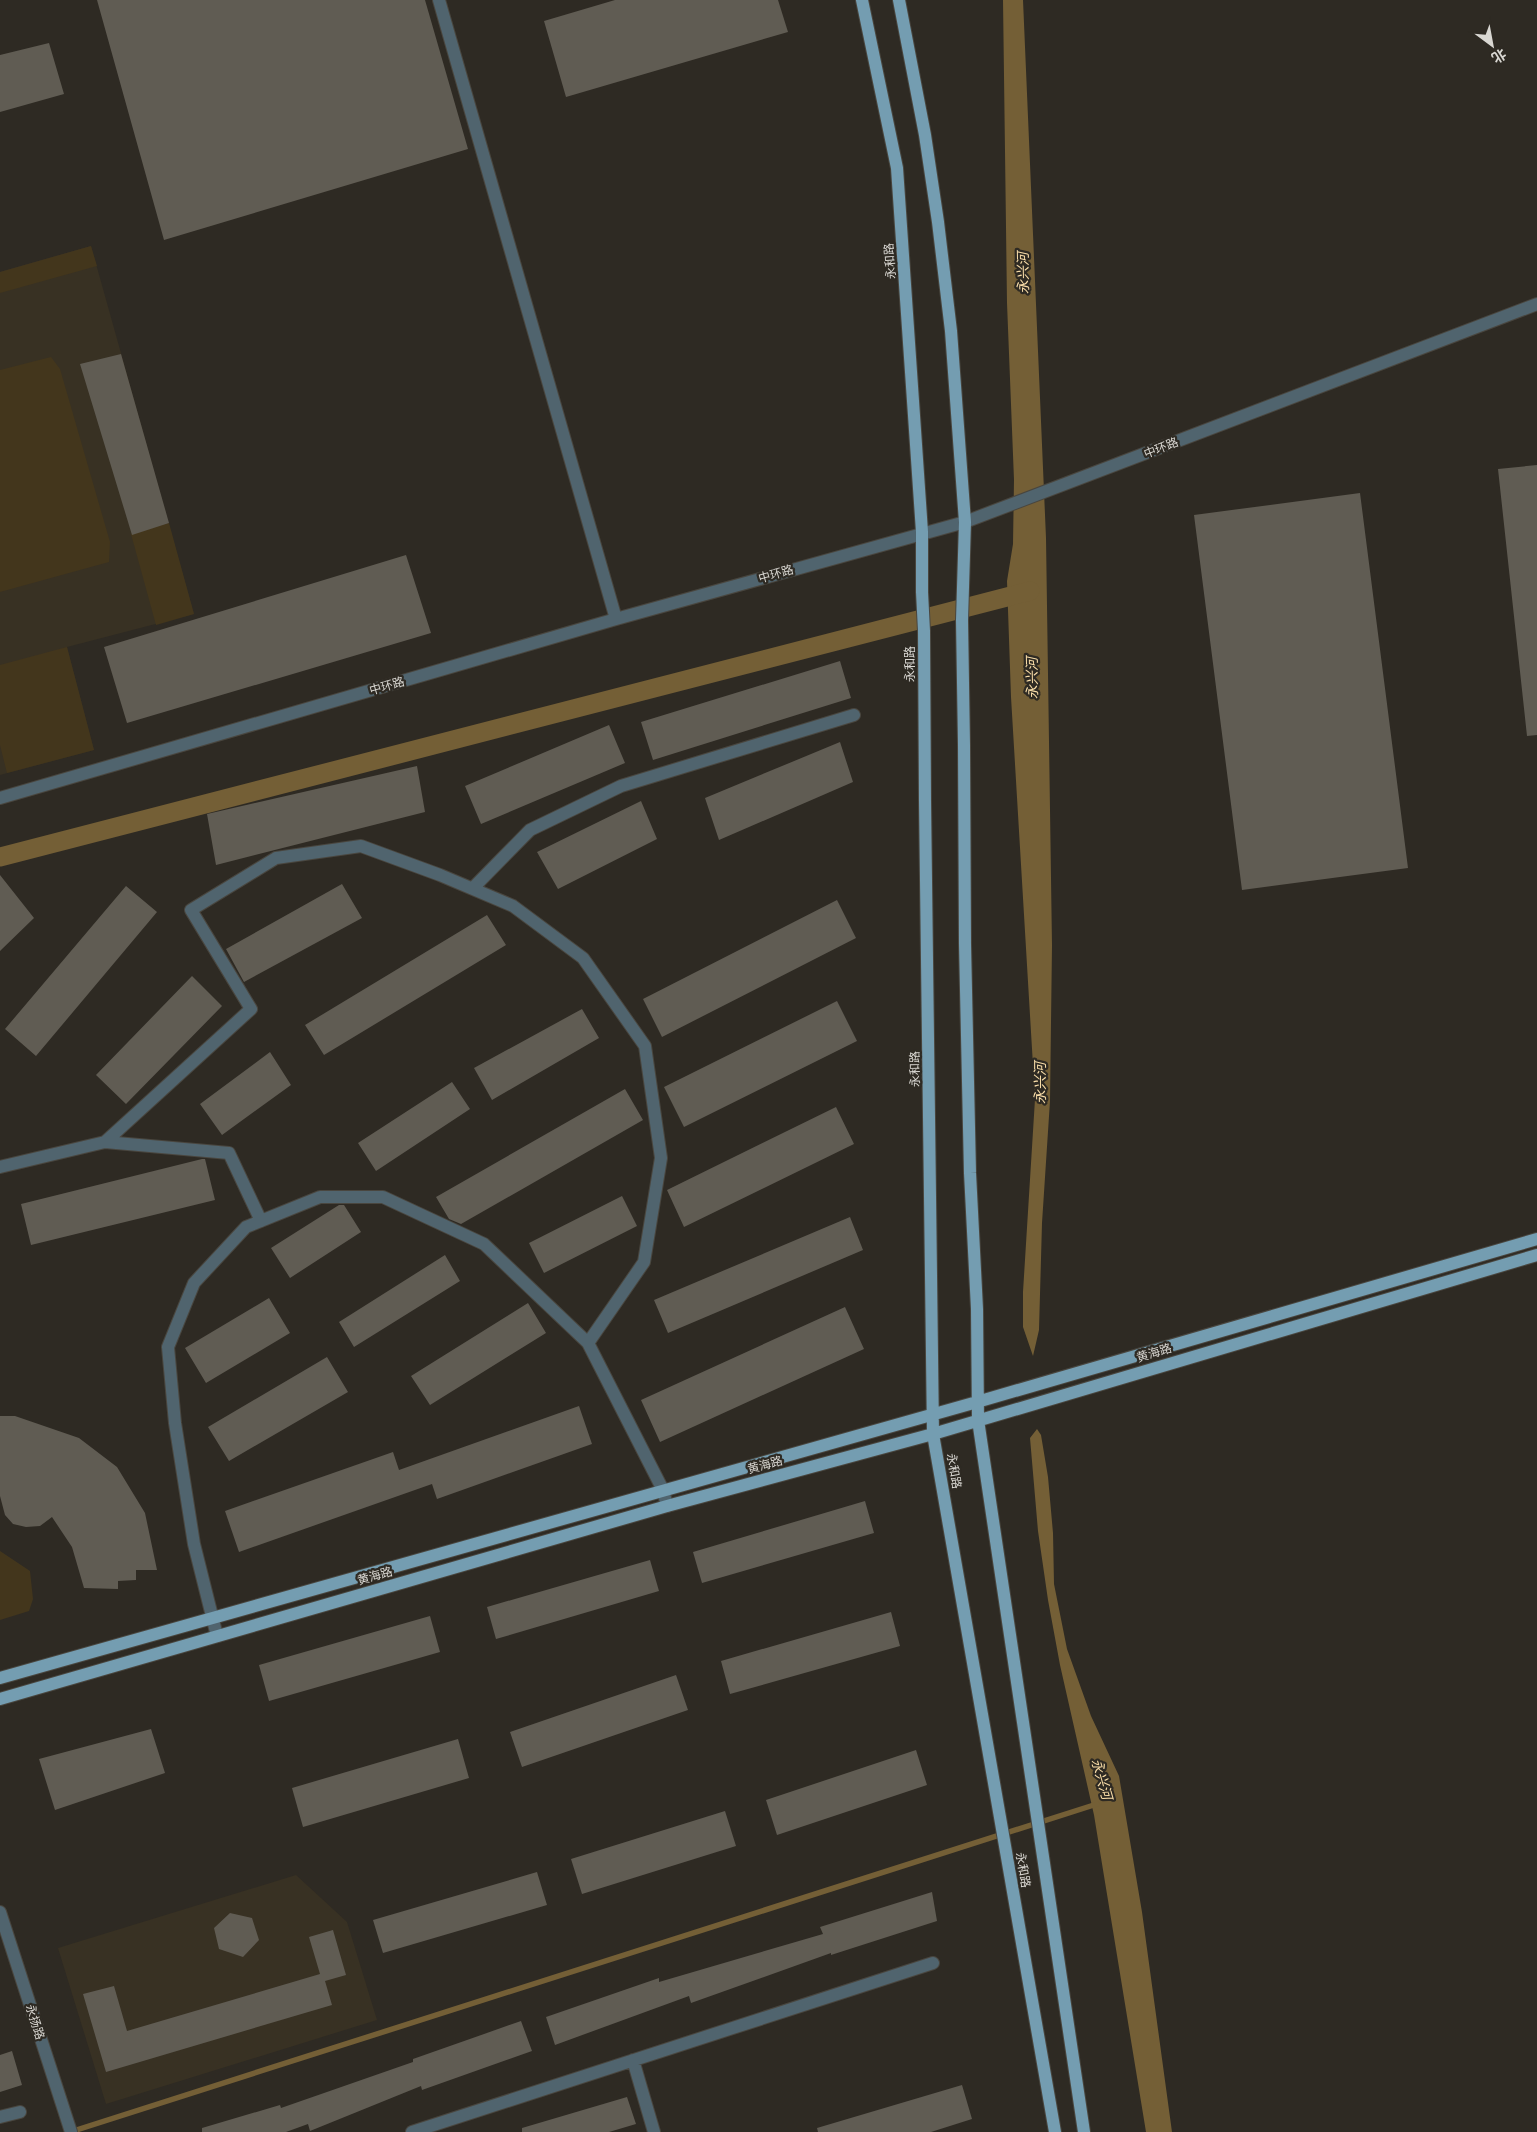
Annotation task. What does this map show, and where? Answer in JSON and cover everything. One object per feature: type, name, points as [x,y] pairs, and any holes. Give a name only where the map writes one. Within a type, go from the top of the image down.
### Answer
[{"type":"main road","name":"永和路","points":[[862,0],[897,168],[922,532],[933,1434],[1055,2132]]},
{"type":"main road","name":"永和路","points":[[899,0],[925,135],[938,222],[951,331],[965,522],[962,586],[965,944],[970,1174],[977,1309],[978,1420],[1084,2132]]},
{"type":"main road","name":"黄海路","points":[[0,1678],[932,1415],[1537,1240]]},
{"type":"main road","name":"黄海路","points":[[0,1699],[667,1506],[933,1434],[1537,1255]]},
{"type":"street","points":[[439,0],[616,619]]},
{"type":"street","name":"中环路","points":[[0,798],[616,619],[922,532],[965,522],[1537,304]]},
{"type":"street","points":[[474,888],[530,830],[621,786],[854,715]]},
{"type":"street","points":[[105,1142],[251,1010],[190,910],[276,858],[361,846],[474,888],[513,906],[583,958],[645,1046],[661,1158],[644,1262],[588,1343]]},
{"type":"street","points":[[0,1167],[105,1142],[229,1153],[261,1221]]},
{"type":"street","points":[[217,1636],[194,1544],[175,1424],[168,1347],[194,1283],[246,1227],[320,1197],[383,1197],[484,1244],[588,1343],[663,1490],[667,1506]]},
{"type":"street","name":"永扬路","points":[[0,1912],[70,2128]]},
{"type":"street","points":[[412,2132],[933,1963]]},
{"type":"street","points":[[633,2060],[654,2132]]},
{"type":"street","points":[[0,2117],[20,2112]]},
{"type":"shaded area","points":[[91,246],[194,614],[67,647],[94,750],[0,775],[0,272]]},
{"type":"shaded area","points":[[91,246],[97,266],[0,293],[0,272]]},
{"type":"shaded area","points":[[51,357],[60,369],[110,542],[109,562],[0,592],[0,370]]},
{"type":"shaded area","points":[[169,523],[194,614],[156,625],[131,534]]},
{"type":"shaded area","points":[[67,647],[94,750],[7,773],[0,745],[0,665]]},
{"type":"shaded area","points":[[0,1551],[30,1571],[33,1599],[29,1611],[0,1620]]},
{"type":"shaded area","points":[[296,1875],[347,1922],[377,2020],[106,2104],[58,1948]]},
{"type":"water","name":"永兴河","points":[[1003,0],[1023,0],[1046,538],[1052,945],[1050,1101],[1042,1223],[1039,1330],[1033,1356],[1023,1327],[1023,1292],[1035,1099],[1011,697],[1007,581],[1013,544],[1014,480],[1007,303]]},
{"type":"water","name":"永兴河","points":[[1037,1429],[1041,1435],[1048,1477],[1053,1533],[1054,1584],[1067,1649],[1091,1716],[1119,1776],[1142,1912],[1172,2132],[1146,2132],[1094,1815],[1060,1665],[1048,1600],[1038,1531],[1030,1438]]},
{"type":"building","points":[[97,0],[425,0],[468,149],[164,240]]},
{"type":"building","points":[[615,0],[778,0],[788,32],[566,97],[544,21]]},
{"type":"building","points":[[49,43],[64,94],[0,112],[0,55]]},
{"type":"building","points":[[121,354],[169,523],[132,535],[80,364]]},
{"type":"building","points":[[1537,465],[1537,735],[1527,736],[1498,469]]},
{"type":"building","points":[[1360,493],[1408,868],[1242,890],[1194,515]]},
{"type":"building","points":[[406,555],[431,633],[127,723],[104,647]]},
{"type":"building","points":[[840,661],[851,698],[653,760],[641,722]]},
{"type":"building","points":[[609,725],[625,763],[481,824],[465,786]]},
{"type":"building","points":[[840,742],[853,782],[719,840],[705,798]]},
{"type":"building","points":[[417,766],[425,812],[216,865],[207,814]]},
{"type":"building","points":[[641,801],[657,839],[558,889],[537,852]]},
{"type":"building","points":[[0,875],[34,918],[0,951]]},
{"type":"building","points":[[342,884],[362,918],[244,982],[226,949]]},
{"type":"building","points":[[126,886],[157,912],[36,1056],[5,1029]]},
{"type":"building","points":[[837,900],[856,938],[662,1037],[643,999]]},
{"type":"building","points":[[487,915],[506,945],[324,1055],[305,1025]]},
{"type":"building","points":[[192,976],[222,1006],[126,1104],[96,1075]]},
{"type":"building","points":[[837,1001],[857,1041],[684,1127],[664,1087]]},
{"type":"building","points":[[582,1009],[599,1038],[492,1100],[474,1068]]},
{"type":"building","points":[[270,1052],[291,1085],[222,1135],[200,1104]]},
{"type":"building","points":[[452,1082],[470,1109],[376,1171],[358,1143]]},
{"type":"building","points":[[625,1089],[643,1120],[461,1224],[449,1219],[436,1197]]},
{"type":"building","points":[[836,1107],[854,1144],[684,1227],[667,1190]]},
{"type":"building","points":[[205,1159],[215,1200],[31,1245],[21,1204]]},
{"type":"building","points":[[622,1196],[637,1226],[544,1273],[529,1243]]},
{"type":"building","points":[[339,1205],[344,1205],[361,1232],[290,1278],[271,1248]]},
{"type":"building","points":[[850,1217],[863,1250],[668,1333],[654,1300]]},
{"type":"building","points":[[445,1255],[460,1281],[354,1347],[339,1322]]},
{"type":"building","points":[[269,1298],[290,1333],[206,1383],[185,1348]]},
{"type":"building","points":[[528,1303],[546,1333],[430,1405],[411,1376]]},
{"type":"building","points":[[845,1307],[864,1349],[660,1442],[641,1400]]},
{"type":"building","points":[[327,1357],[348,1392],[229,1461],[208,1427]]},
{"type":"building","points":[[579,1406],[592,1444],[437,1499],[432,1484],[239,1552],[225,1511],[393,1452],[399,1470]]},
{"type":"building","points":[[0,1416],[15,1416],[79,1438],[117,1467],[145,1513],[157,1570],[136,1570],[136,1580],[118,1581],[118,1589],[84,1588],[72,1547],[52,1517],[40,1526],[26,1527],[13,1524],[5,1515],[0,1496]]},
{"type":"building","points":[[865,1501],[874,1533],[702,1583],[693,1552]]},
{"type":"building","points":[[650,1560],[659,1591],[496,1639],[487,1607]]},
{"type":"building","points":[[891,1612],[900,1646],[730,1694],[721,1661]]},
{"type":"building","points":[[430,1616],[440,1652],[269,1701],[259,1665]]},
{"type":"building","points":[[676,1675],[688,1710],[522,1767],[510,1732]]},
{"type":"building","points":[[151,1729],[165,1773],[55,1810],[39,1759]]},
{"type":"building","points":[[458,1739],[469,1778],[303,1827],[292,1788]]},
{"type":"building","points":[[916,1750],[927,1785],[777,1835],[766,1800]]},
{"type":"building","points":[[725,1811],[736,1846],[582,1894],[571,1859]]},
{"type":"building","points":[[537,1872],[547,1905],[383,1953],[373,1920]]},
{"type":"building","points":[[932,1892],[937,1921],[831,1955],[831,1953],[691,2003],[689,1996],[555,2045],[546,2017],[659,1978],[659,1982],[823,1934],[820,1927]]},
{"type":"building","points":[[230,1913],[252,1918],[259,1940],[243,1957],[219,1949],[214,1928]]},
{"type":"building","points":[[333,1930],[346,1975],[325,1981],[332,2005],[106,2072],[83,1994],[114,1986],[127,2031],[320,1974],[309,1937]]},
{"type":"building","points":[[521,2021],[532,2051],[422,2090],[421,2086],[310,2131],[308,2124],[286,2132],[202,2132],[202,2128],[280,2105],[281,2108],[413,2062],[413,2059]]},
{"type":"building","points":[[12,2051],[22,2085],[0,2092],[0,2055]]},
{"type":"building","points":[[962,2085],[972,2119],[931,2132],[818,2132],[817,2128]]},
{"type":"building","points":[[627,2097],[636,2124],[609,2132],[522,2132],[522,2128]]},
{"type":"waterway","points":[[0,857],[1030,591]]},
{"type":"waterway","name":"永兴河","points":[[70,2132],[1097,1804]]}]
